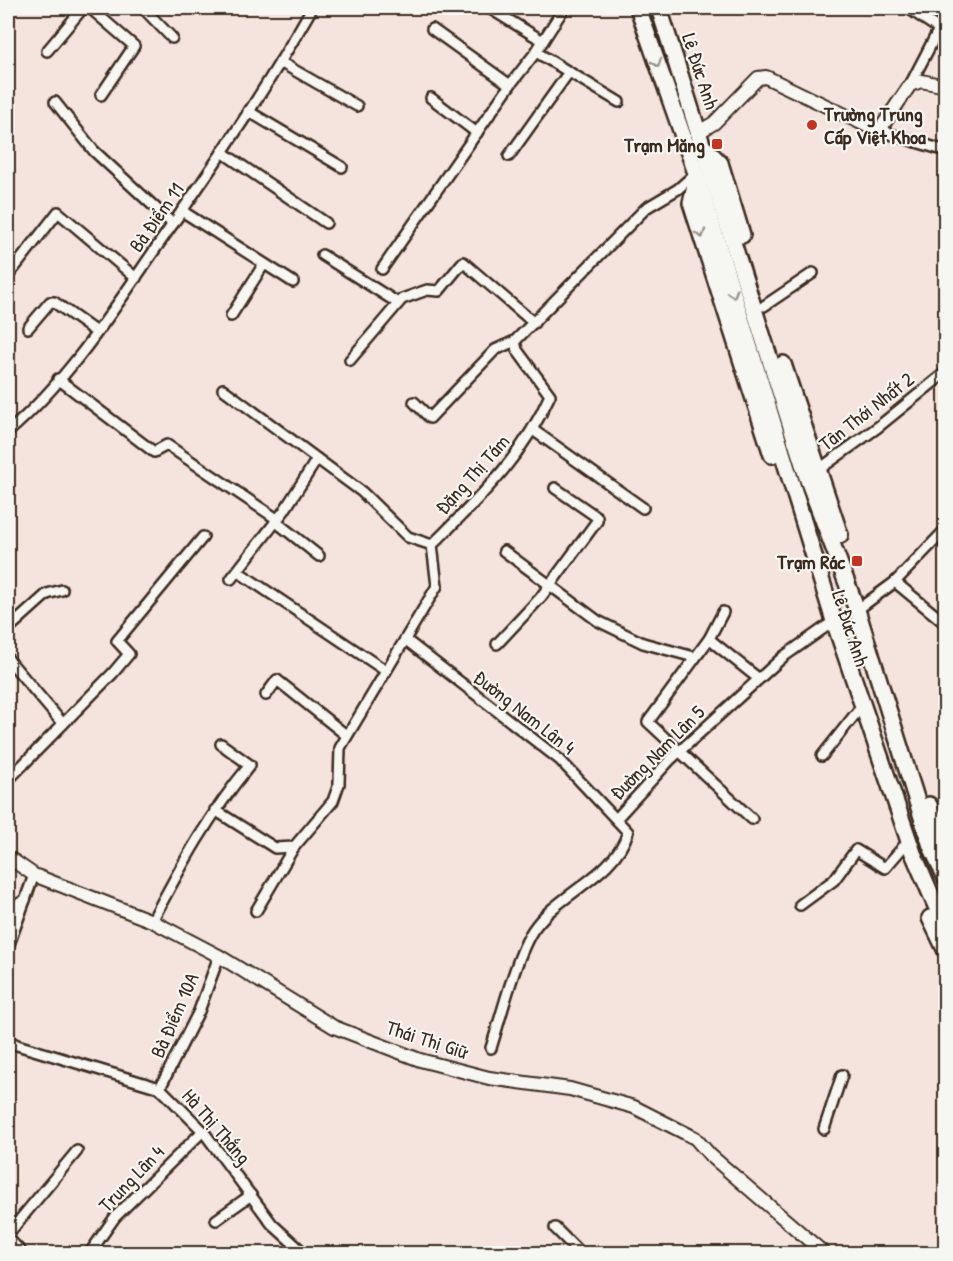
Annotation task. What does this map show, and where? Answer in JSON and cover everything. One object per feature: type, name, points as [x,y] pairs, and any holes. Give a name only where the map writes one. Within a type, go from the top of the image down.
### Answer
[{"type":"highway","name":"Lê Đức Anh","points":[[638,8],[696,175],[768,426],[857,712],[929,916],[945,951]]},
{"type":"highway","name":"Lê Đức Anh","points":[[659,8],[812,474],[945,849]]},
{"type":"highway","name":"Lê Đức Anh","points":[[701,140],[720,163],[812,474]]},
{"type":"highway","name":"Lê Đức Anh","points":[[861,607],[931,846],[944,869]]},
{"type":"highway","name":"Lê Đức Anh","points":[[831,623],[913,853],[945,929]]},
{"type":"street","points":[[47,51],[83,8]]},
{"type":"street","points":[[90,8],[134,46],[101,95]]},
{"type":"street","points":[[143,8],[172,38]]},
{"type":"street","name":"Bà Điểm 11","points":[[8,432],[58,379],[135,278],[222,152],[312,8]]},
{"type":"street","points":[[489,8],[543,41]]},
{"type":"street","points":[[382,269],[510,85],[536,52],[564,8]]},
{"type":"street","points":[[701,140],[747,87],[758,78],[766,77],[876,130],[881,128],[910,85],[939,29],[908,8]]},
{"type":"street","points":[[432,29],[510,85]]},
{"type":"street","points":[[536,52],[619,102]]},
{"type":"street","points":[[280,62],[357,106]]},
{"type":"street","points":[[509,156],[569,72]]},
{"type":"street","points":[[910,85],[921,81],[945,86]]},
{"type":"street","points":[[431,98],[477,133]]},
{"type":"street","points":[[55,102],[94,151],[173,224]]},
{"type":"street","points":[[248,111],[342,166]]},
{"type":"street","points":[[881,128],[891,134],[945,151]]},
{"type":"street","points":[[222,152],[326,223]]},
{"type":"street","points":[[414,402],[430,418],[495,350],[515,341],[534,323],[646,208],[696,175]]},
{"type":"street","points":[[182,211],[293,282]]},
{"type":"street","points":[[8,276],[58,212],[135,278]]},
{"type":"street","points":[[322,255],[398,303]]},
{"type":"street","points":[[350,360],[402,299],[427,290],[439,291],[463,262],[534,323]]},
{"type":"street","points":[[231,316],[264,264]]},
{"type":"street","points":[[764,306],[813,273]]},
{"type":"street","points":[[28,328],[50,302],[54,302],[96,332]]},
{"type":"street","name":"Đặng Thị Tám","points":[[432,545],[518,454],[550,395],[517,350],[515,341]]},
{"type":"street","name":"Tân Thới Nhất 2","points":[[812,474],[945,372]]},
{"type":"street","points":[[58,379],[154,452],[167,445],[238,492],[319,556]]},
{"type":"street","points":[[223,388],[362,492],[408,537],[432,545],[437,586],[346,735],[340,748],[339,784],[333,801],[294,848],[256,911]]},
{"type":"street","points":[[533,430],[643,508]]},
{"type":"street","points":[[231,579],[276,520],[317,459]]},
{"type":"street","points":[[497,644],[551,584],[598,519],[555,488]]},
{"type":"street","points":[[861,607],[895,582],[945,529]]},
{"type":"street","points":[[8,780],[129,654],[117,641],[203,537]]},
{"type":"street","points":[[504,551],[598,621],[643,643],[694,657]]},
{"type":"street","points":[[243,575],[386,671]]},
{"type":"street","points":[[895,582],[945,624]]},
{"type":"street","points":[[8,629],[47,594],[62,590]]},
{"type":"street","points":[[723,612],[709,639],[648,722],[752,819]]},
{"type":"street","name":"Đường Nam Lân 5","points":[[491,1048],[533,930],[603,868],[626,841],[628,832],[617,818],[679,752],[783,657],[831,623]]},
{"type":"street","points":[[709,639],[759,679]]},
{"type":"street","name":"Đường Nam Lân 4","points":[[405,640],[560,760],[617,818]]},
{"type":"street","points":[[8,659],[63,724]]},
{"type":"street","points":[[266,695],[278,680],[346,735]]},
{"type":"street","points":[[822,756],[857,712]]},
{"type":"street","points":[[152,921],[186,856],[214,810],[250,765],[221,744]]},
{"type":"street","points":[[214,810],[275,848],[294,848]]},
{"type":"street","points":[[800,905],[834,880],[856,850],[885,868],[904,846]]},
{"type":"street","name":"Thái Thị Giữ","points":[[8,857],[34,875],[152,921],[219,956],[334,1027],[420,1060],[489,1078],[570,1089],[634,1107],[695,1138],[728,1170],[825,1254]]},
{"type":"street","points":[[8,947],[34,875]]},
{"type":"street","points":[[8,910],[25,900]]},
{"type":"street","name":"Bà Điểm 10A","points":[[160,1088],[199,1011],[219,956]]},
{"type":"street","name":"Hà Thị Thắng","points":[[8,1040],[17,1045],[160,1088],[203,1131],[273,1224],[305,1254]]},
{"type":"street","points":[[824,1130],[842,1075]]},
{"type":"street","name":"Trung Lân 4","points":[[89,1254],[116,1217],[203,1131]]},
{"type":"street","points":[[8,1233],[78,1151]]},
{"type":"street","points":[[216,1220],[251,1195]]},
{"type":"street","points":[[555,1228],[582,1254]]},
{"type":"street","points":[[8,1238],[20,1253]]},
{"type":"place","name":"Trường Trung Cấp Việt Khoa","points":[[812,125]]},
{"type":"place","name":"Trạm Măng","points":[[717,144]]},
{"type":"place","name":"Trạm Rác","points":[[857,561]]}]
